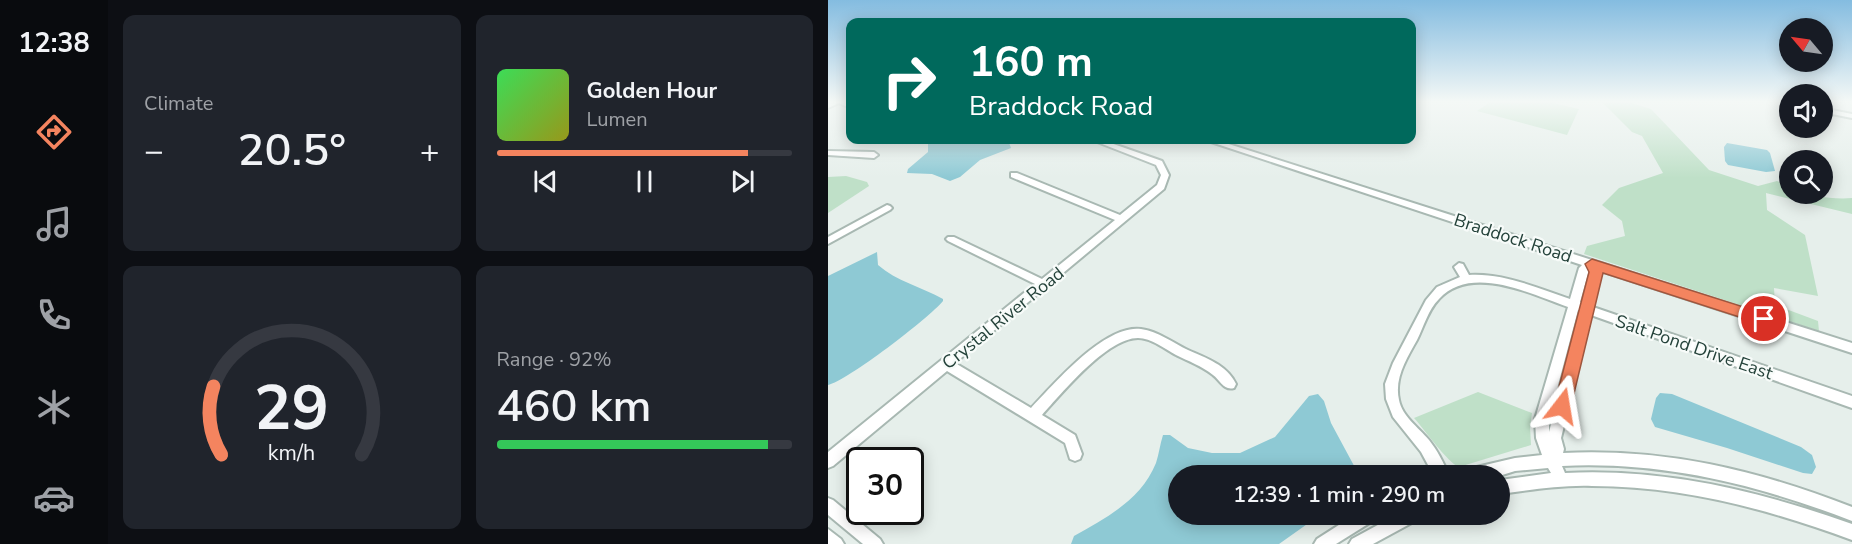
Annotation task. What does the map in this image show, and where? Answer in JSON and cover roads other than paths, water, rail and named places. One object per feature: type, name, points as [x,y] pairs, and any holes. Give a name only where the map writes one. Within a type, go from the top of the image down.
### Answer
[{"type":"street","name":"Crystal River Road","points":[[828,461],[1161,187],[1166,177],[1163,168],[1153,160],[1107,144]]},
{"type":"street","name":"Braddock Road","points":[[1221,144],[1852,348]]},
{"type":"street","points":[[828,153],[874,155]]},
{"type":"street","points":[[1014,175],[1123,220]]},
{"type":"street","points":[[828,241],[887,208]]},
{"type":"street","points":[[951,239],[1044,284]]},
{"type":"street","points":[[1553,460],[1557,449],[1554,438],[1596,272],[1592,264],[1584,268],[1542,419],[1541,435],[1544,449],[1553,460],[1561,480]]},
{"type":"street","points":[[1436,465],[1426,448],[1404,423],[1395,407],[1391,385],[1398,363],[1434,298],[1445,288],[1466,279],[1459,267]]},
{"type":"street","name":"Salt Pond Drive East","points":[[1466,279],[1496,279],[1852,402]]},
{"type":"street","points":[[1032,416],[1102,347],[1119,336],[1129,334],[1148,336],[1211,366],[1221,372],[1230,384]]},
{"type":"street","points":[[946,364],[1070,439],[1075,454]]},
{"type":"street","points":[[1510,465],[1553,460],[1648,461],[1700,469],[1759,482],[1852,514]]},
{"type":"street","points":[[1510,486],[1610,477],[1696,486],[1775,506],[1852,532]]},
{"type":"street","points":[[828,505],[875,544]]},
{"type":"street","points":[[1322,544],[1353,525]]},
{"type":"street","points":[[1357,544],[1393,525]]},
{"type":"street","points":[[828,537],[836,544]]},
{"type":"water","points":[[1727,143],[1767,150],[1775,171],[1766,172],[1728,165],[1725,161],[1724,147]]},
{"type":"water","points":[[928,144],[1010,144],[1011,148],[980,160],[960,177],[950,181],[932,174],[907,173],[908,169],[928,152]]},
{"type":"water","points":[[877,252],[878,265],[885,271],[943,301],[922,321],[887,348],[852,373],[828,385],[828,276]]},
{"type":"water","points":[[1660,393],[1672,394],[1801,447],[1812,455],[1816,467],[1812,474],[1803,473],[1655,427],[1651,419],[1656,398]]},
{"type":"water","points":[[1318,394],[1324,401],[1331,423],[1354,465],[1168,465],[1168,525],[1306,525],[1279,544],[1071,544],[1074,536],[1132,498],[1156,463],[1163,435],[1170,435],[1188,448],[1212,453],[1240,453],[1275,437],[1309,396]]}]
